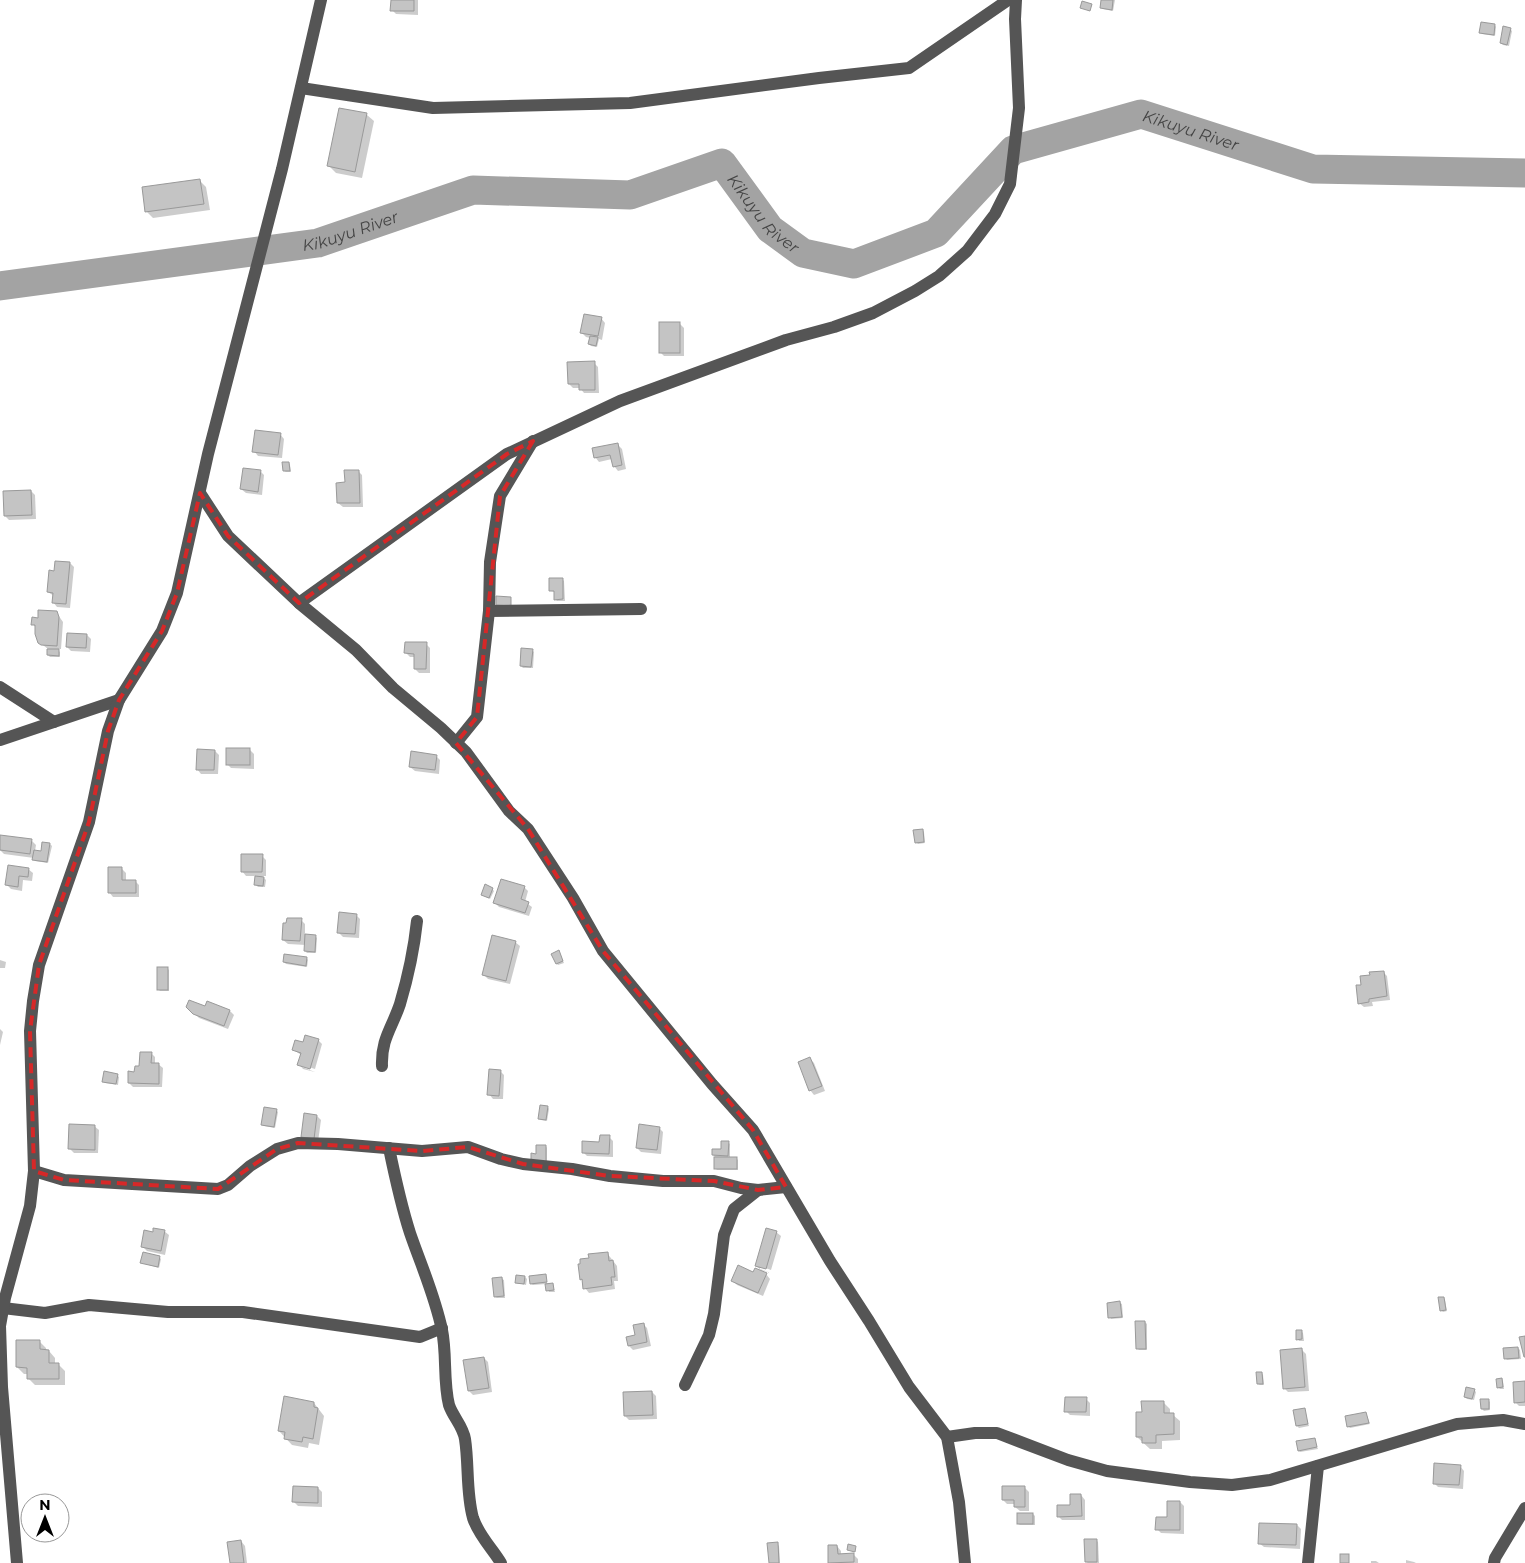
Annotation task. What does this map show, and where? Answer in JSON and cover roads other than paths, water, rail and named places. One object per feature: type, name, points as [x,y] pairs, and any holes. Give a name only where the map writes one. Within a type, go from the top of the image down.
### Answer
[{"type":"street","points":[[17,1563],[0,1349],[0,1326],[30,1206],[34,1171],[30,1031],[38,974],[45,944],[52,932],[89,822],[108,731],[119,700],[162,631],[178,593],[208,454],[282,169],[321,0]]},
{"type":"street","points":[[300,88],[434,108],[630,103],[910,68],[1008,0]]},
{"type":"street","points":[[299,603],[500,458],[533,441],[620,401],[721,363],[786,340],[834,327],[874,313],[915,292],[939,276],[967,251],[995,214],[1010,184],[1019,108],[1016,0]]},
{"type":"street","points":[[456,742],[477,717],[489,610],[490,562],[500,496],[533,441]]},
{"type":"street","points":[[200,493],[228,536],[299,603],[356,650],[393,688],[441,728],[466,752],[509,811],[528,829],[573,898],[603,951],[712,1084],[753,1130],[830,1261],[869,1320],[909,1387],[947,1437],[959,1502],[965,1563]]},
{"type":"street","points":[[489,610],[642,609]]},
{"type":"street","points":[[0,687],[54,722]]},
{"type":"street","points":[[0,740],[119,700]]},
{"type":"street","points":[[382,1066],[385,1037],[400,1004],[414,951],[417,921]]},
{"type":"street","points":[[34,1171],[64,1180],[218,1189],[228,1185],[250,1166],[277,1149],[298,1143],[422,1151],[468,1147],[501,1159],[524,1164],[572,1169],[610,1176],[663,1181],[714,1181],[758,1190],[786,1187]]},
{"type":"street","points":[[389,1148],[409,1231],[442,1328],[447,1393],[450,1407],[465,1437],[469,1495],[473,1518],[501,1563]]},
{"type":"street","points":[[685,1385],[709,1335],[714,1314],[724,1235],[734,1209],[758,1190]]},
{"type":"street","points":[[3,1308],[45,1313],[89,1305],[168,1312],[243,1312],[420,1337],[442,1328]]},
{"type":"street","points":[[947,1437],[975,1433],[996,1433],[1068,1460],[1107,1472],[1232,1485],[1270,1480],[1457,1424],[1503,1420],[1525,1424]]},
{"type":"street","points":[[1308,1563],[1318,1466]]},
{"type":"street","points":[[1494,1563],[1495,1558],[1525,1508]]},
{"type":"waterway","name":"Kikuyu River","points":[[0,286],[318,243],[473,190],[630,195],[722,163],[770,229],[803,253],[854,264],[936,233],[1013,150],[1141,114],[1313,169],[1525,173]]}]
